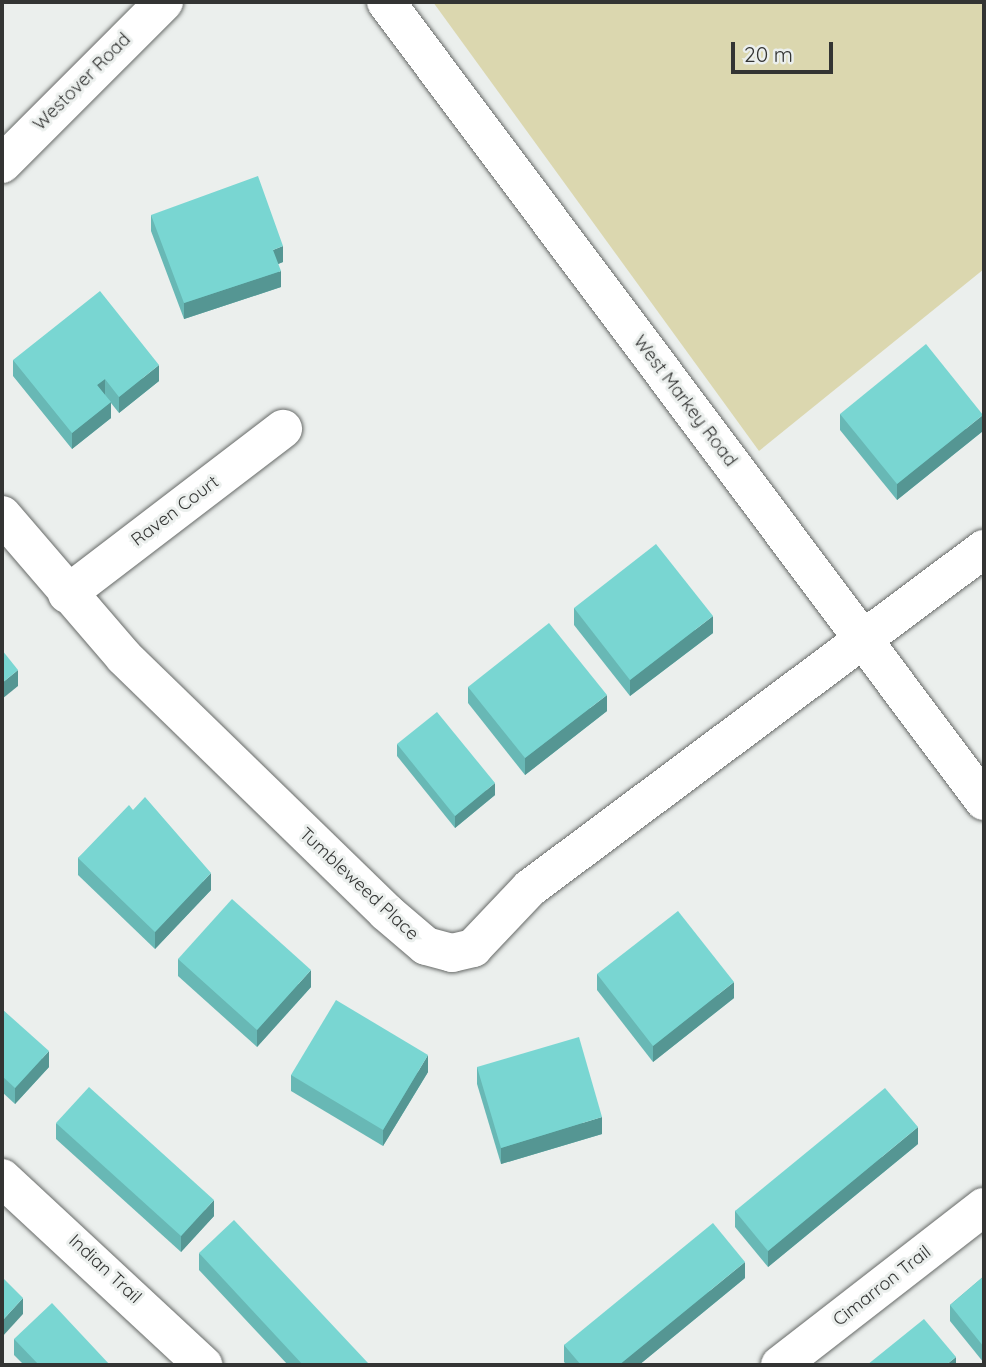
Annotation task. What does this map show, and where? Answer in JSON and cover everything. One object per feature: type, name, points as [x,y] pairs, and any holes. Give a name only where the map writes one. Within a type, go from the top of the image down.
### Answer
[{"type":"street","name":"Westover Road","points":[[2,164],[164,2]]},
{"type":"street","name":"West Markey Road","points":[[386,2],[864,636],[984,801]]},
{"type":"street","name":"Raven Court","points":[[67,594],[283,429]]},
{"type":"street","name":"Tumbleweed Place","points":[[2,515],[67,594],[386,912],[426,946],[453,953],[473,948],[530,888],[984,549]]},
{"type":"street","name":"Indian Trail","points":[[2,1178],[203,1365]]},
{"type":"street","name":"Cimarron Trail","points":[[780,1365],[984,1207]]},
{"type":"shaded area","points":[[433,2],[984,2],[984,269],[759,451]]},
{"type":"building","points":[[258,176],[283,246],[273,250],[281,271],[184,303],[151,215]]},
{"type":"building","points":[[100,291],[159,365],[119,397],[105,379],[97,385],[111,402],[72,433],[13,360]]},
{"type":"building","points":[[926,344],[983,415],[897,484],[840,414]]},
{"type":"building","points":[[656,544],[713,616],[630,680],[574,608]]},
{"type":"building","points":[[549,623],[607,695],[525,758],[468,687]]},
{"type":"building","points":[[2,650],[18,670],[2,683]]},
{"type":"building","points":[[437,712],[495,783],[455,816],[397,744]]},
{"type":"building","points":[[145,797],[211,873],[155,932],[78,858],[129,805],[133,810]]},
{"type":"building","points":[[232,899],[311,970],[257,1030],[178,959]]},
{"type":"building","points":[[678,911],[734,982],[653,1046],[597,974]]},
{"type":"building","points":[[336,1000],[428,1055],[383,1130],[291,1075]]},
{"type":"building","points":[[2,1009],[49,1051],[15,1088],[2,1076]]},
{"type":"building","points":[[579,1037],[602,1117],[501,1148],[477,1067]]},
{"type":"building","points":[[89,1087],[214,1200],[181,1236],[56,1123]]},
{"type":"building","points":[[885,1088],[918,1127],[768,1251],[735,1211]]},
{"type":"building","points":[[234,1220],[368,1363],[303,1365],[199,1253]]},
{"type":"building","points":[[713,1223],[745,1262],[619,1365],[581,1365],[564,1345]]},
{"type":"building","points":[[984,1276],[984,1347],[950,1305]]},
{"type":"building","points":[[2,1277],[23,1298],[2,1321]]},
{"type":"building","points":[[52,1303],[110,1365],[39,1365],[14,1339]]},
{"type":"building","points":[[924,1319],[956,1357],[946,1365],[867,1365]]}]
